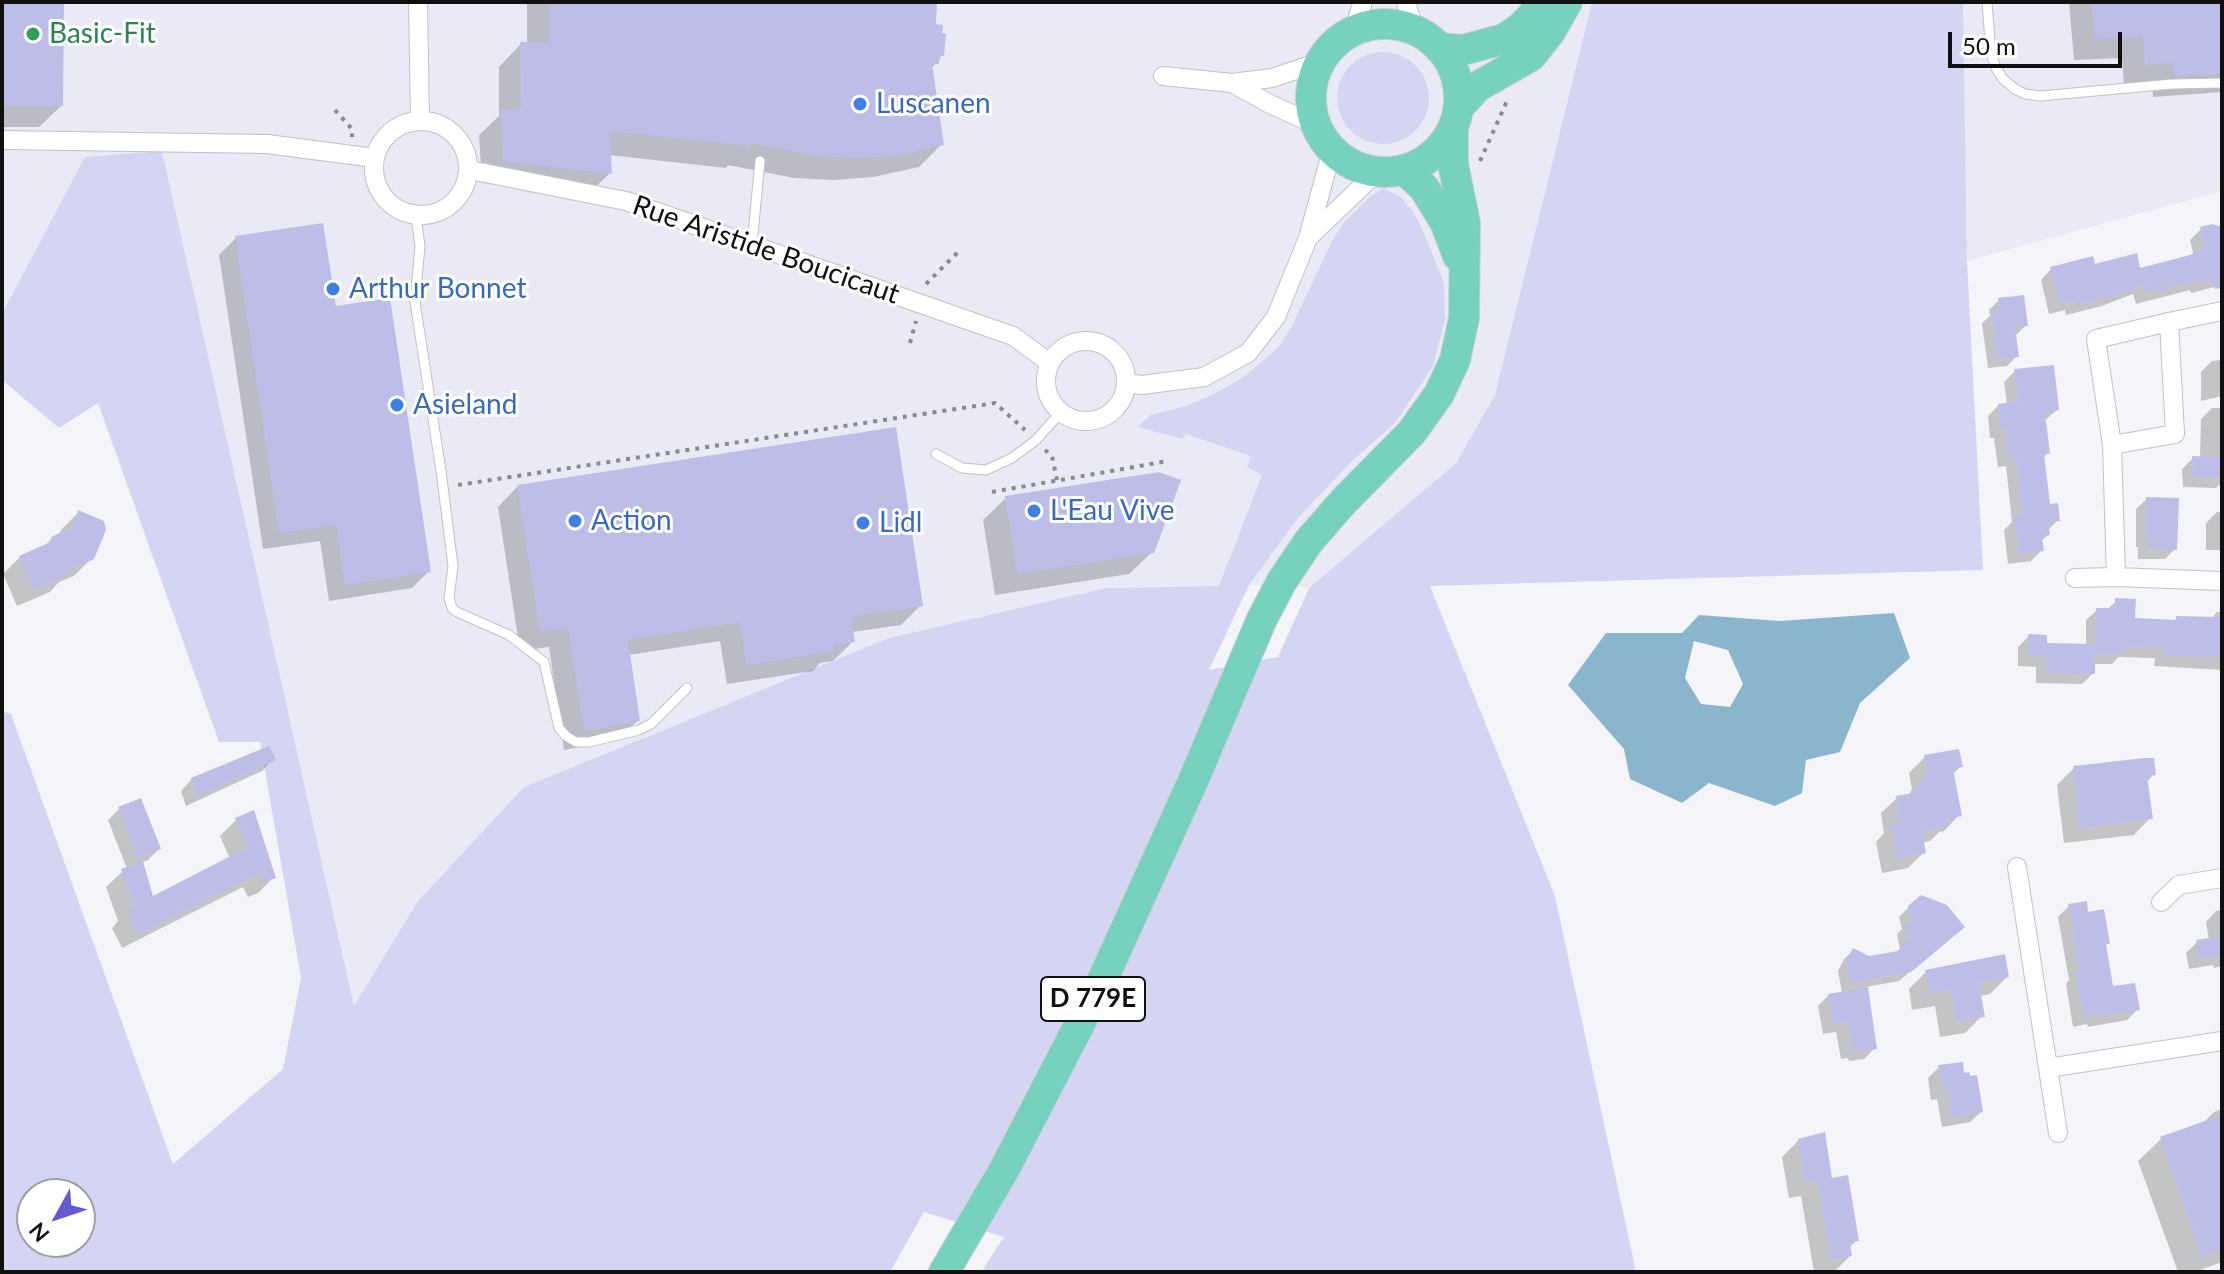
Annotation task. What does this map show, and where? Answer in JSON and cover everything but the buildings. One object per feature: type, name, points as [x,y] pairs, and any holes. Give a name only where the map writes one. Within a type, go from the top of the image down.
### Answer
[{"type":"main road","points":[[1441,48],[1463,50],[1504,39],[1533,15],[1540,2]]},
{"type":"main road","points":[[1456,118],[1456,75],[1441,48],[1410,16],[1394,24],[1373,24],[1353,31],[1334,44],[1320,62],[1312,82],[1311,104],[1324,137],[1353,165],[1391,171],[1425,162],[1441,148],[1477,87],[1531,56],[1550,32],[1567,2]]},
{"type":"main road","name":"D 779E","points":[[944,1272],[1004,1170],[1102,981],[1262,619],[1282,581],[1309,541],[1412,432],[1439,394],[1455,360],[1464,318],[1465,223],[1453,164],[1456,118]]},
{"type":"main road","name":"D 779E","points":[[1391,171],[1424,188],[1445,222],[1463,269]]},
{"type":"street","points":[[418,2],[420,120]]},
{"type":"street","points":[[1353,31],[1363,2]]},
{"type":"street","points":[[1163,76],[1232,83],[1272,78],[1320,62]]},
{"type":"street","points":[[1126,383],[1142,385],[1204,377],[1248,353],[1276,317],[1308,238],[1324,137],[1232,83]]},
{"type":"street","points":[[420,120],[440,124],[456,134],[470,170],[464,188],[453,204],[436,213],[416,216],[397,209],[383,196],[375,178],[375,158],[380,143],[391,131],[405,123],[420,120]]},
{"type":"street","points":[[2,140],[267,144],[375,158]]},
{"type":"street","name":"Rue Aristide Boucicaut","points":[[470,170],[626,201],[1013,336],[1050,363]]},
{"type":"street","points":[[1308,238],[1391,171]]},
{"type":"street","points":[[2116,577],[2112,445],[2096,339],[2222,311]]},
{"type":"street","points":[[2112,445],[2175,434],[2169,322]]},
{"type":"street","points":[[1081,341],[1094,341],[1114,352],[1121,361],[1126,383],[1123,397],[1106,416],[1083,421],[1061,412],[1052,402],[1046,376],[1058,352],[1081,341]]},
{"type":"street","points":[[2075,578],[2222,581]]},
{"type":"street","points":[[2017,867],[2058,1133]]},
{"type":"street","points":[[2161,902],[2179,885],[2222,878]]},
{"type":"street","points":[[2048,1068],[2222,1041]]},
{"type":"lane","points":[[1987,2],[1991,54],[1996,68],[2003,79],[2025,94],[2040,96],[2172,84],[2222,83]]},
{"type":"lane","points":[[752,244],[760,161]]},
{"type":"lane","points":[[416,216],[420,246],[415,302],[453,566],[449,598],[452,608],[509,635],[544,662],[559,728],[576,742],[589,742],[639,730],[651,724],[687,688]]},
{"type":"lane","points":[[936,454],[962,468],[986,470],[1012,458],[1036,440],[1061,412]]},
{"type":"path","points":[[1463,208],[1508,98]]},
{"type":"path","points":[[335,110],[352,129],[352,155]]},
{"type":"path","points":[[926,284],[959,251]]},
{"type":"path","points":[[910,343],[914,328]]},
{"type":"path","points":[[443,487],[995,403],[1052,456],[1057,480]]},
{"type":"path","points":[[992,492],[1168,461]]},
{"type":"shaded area","points":[[2,2],[1592,2],[1495,395],[1456,463],[1309,588],[1249,585],[1106,588],[889,638],[524,787],[418,901],[354,1007],[162,151],[2,314]]},
{"type":"shaded area","points":[[1592,2],[1963,2],[1967,261],[1983,570],[1430,586],[1555,896],[1636,1272],[981,1272],[1004,1237],[924,1212],[890,1272],[2,1272],[2,711],[11,714],[173,1164],[283,1069],[301,978],[260,742],[219,742],[98,403],[59,428],[2,380],[2,314],[85,157],[162,151],[354,1006],[418,901],[524,787],[889,638],[1106,588],[1219,586],[1262,475],[1247,467],[1251,456],[1186,434],[1182,439],[1138,427],[1150,415],[1212,395],[1242,378],[1270,355],[1291,328],[1332,241],[1345,221],[1384,188],[1402,198],[1414,213],[1444,283],[1445,320],[1433,366],[1395,423],[1350,463],[1297,519],[1249,585],[1209,670],[1278,657],[1309,588],[1456,463],[1495,395]]},
{"type":"shaded area","points":[[1963,2],[2222,2],[2222,191],[1967,261]]},
{"type":"shaded area","points":[[1383,52],[1401,55],[1416,65],[1426,80],[1429,98],[1426,116],[1416,131],[1401,141],[1383,144],[1365,141],[1350,131],[1340,116],[1337,98],[1340,80],[1350,65],[1365,55]]},
{"type":"shaded area","points":[[1894,613],[1910,658],[1860,703],[1840,752],[1806,760],[1802,793],[1775,806],[1709,783],[1682,803],[1630,779],[1624,749],[1568,685],[1606,633],[1682,633],[1699,615],[1780,621]],"holes":[[[1694,641],[1728,650],[1743,684],[1730,707],[1701,704],[1685,678]]]},
{"type":"place","name":"Basic-Fit","points":[[33,34]]},
{"type":"place","name":"Luscanen","points":[[860,104]]},
{"type":"place","name":"Arthur Bonnet","points":[[333,289]]},
{"type":"place","name":"Asieland","points":[[397,405]]},
{"type":"place","name":"L'Eau Vive","points":[[1034,511]]},
{"type":"place","name":"Action","points":[[575,521]]},
{"type":"place","name":"Lidl","points":[[863,523]]}]
